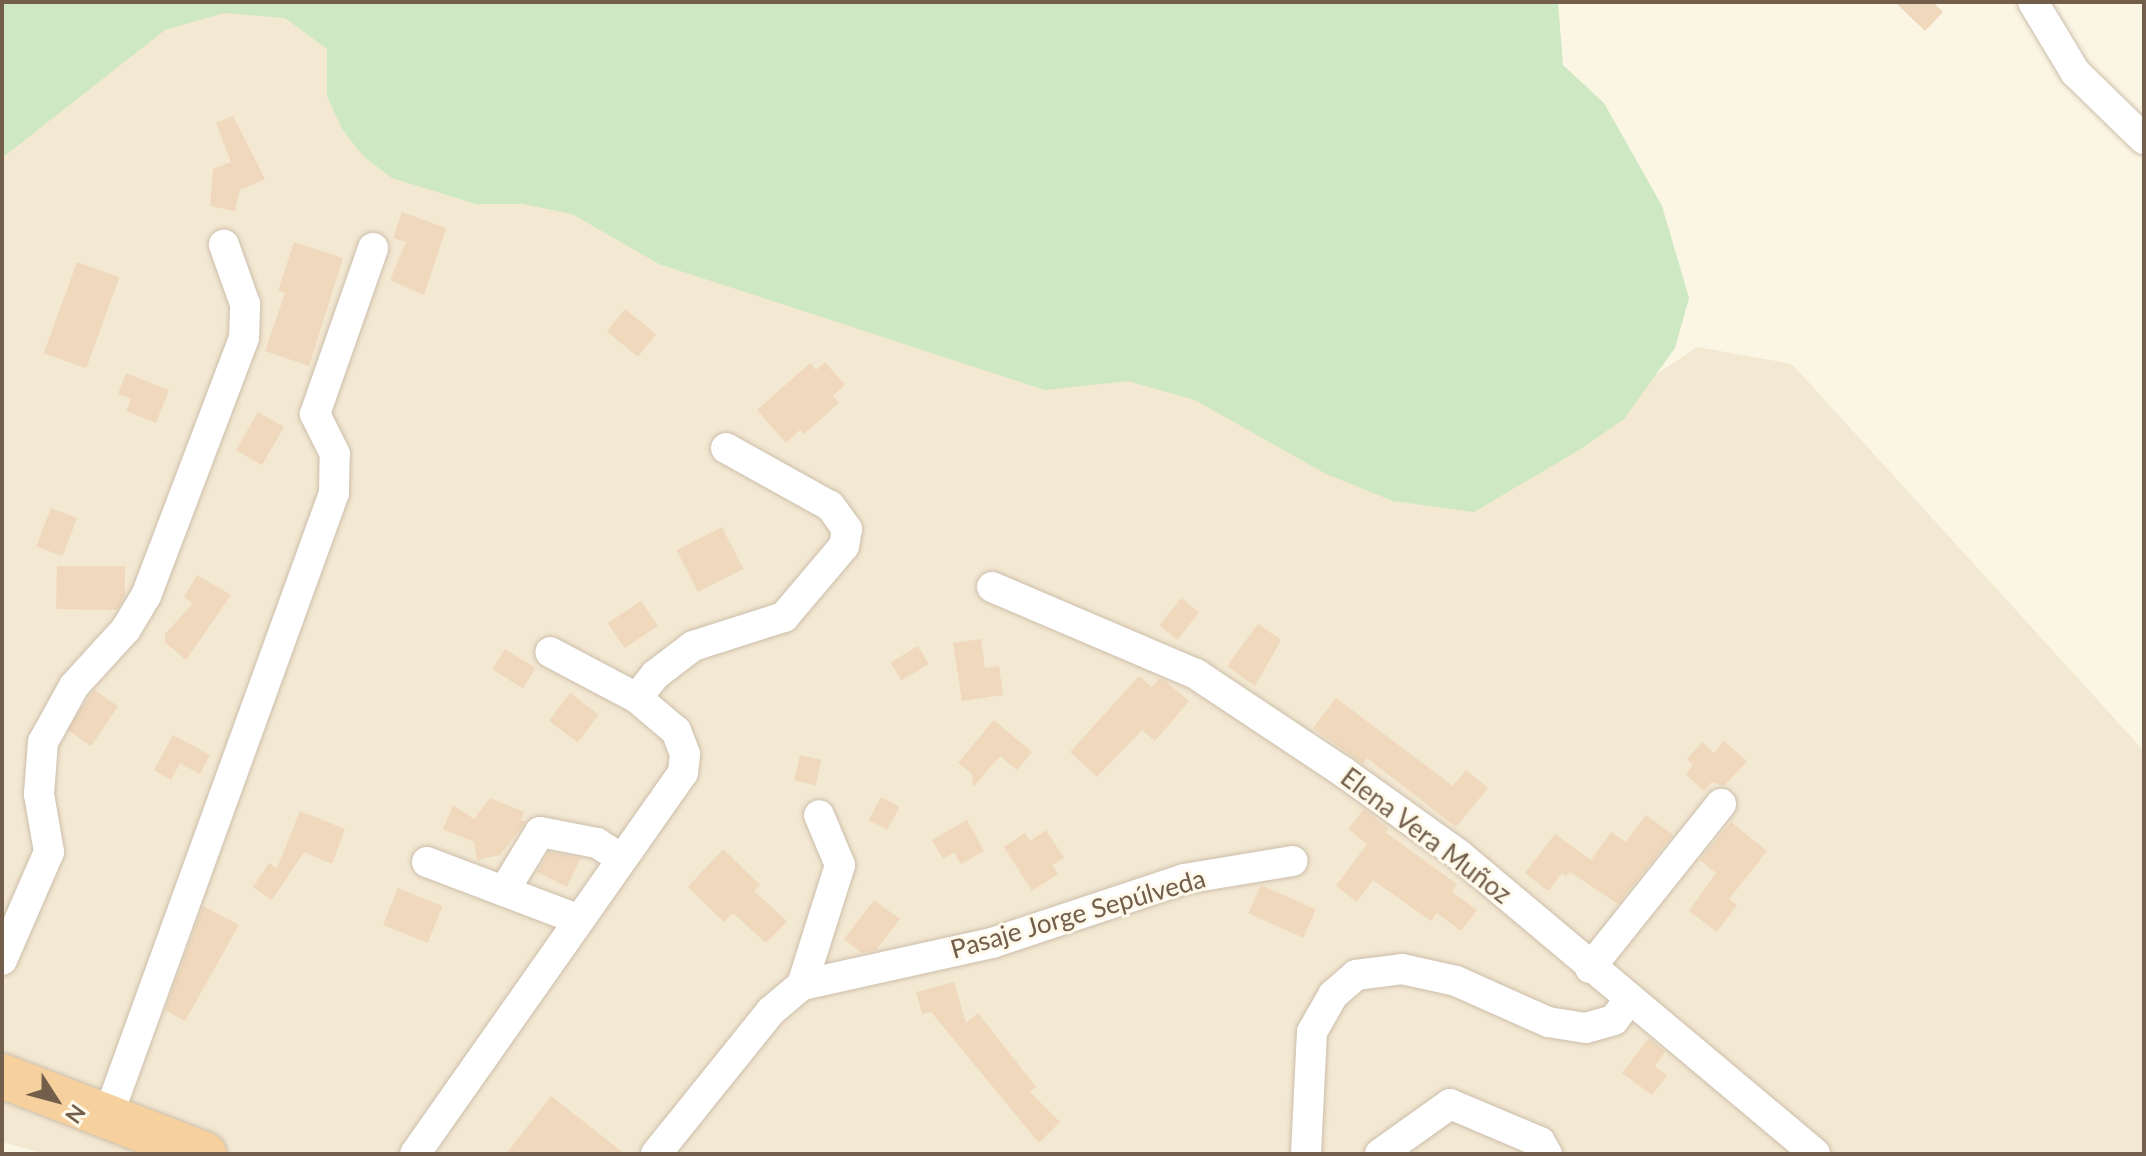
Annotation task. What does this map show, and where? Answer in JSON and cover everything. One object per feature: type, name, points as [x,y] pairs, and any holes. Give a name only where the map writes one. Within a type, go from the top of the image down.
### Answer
[{"type":"highway","points":[[2,1076],[109,1113],[204,1154]]},
{"type":"street","points":[[2033,2],[2075,72],[2144,139]]},
{"type":"street","points":[[2,960],[49,852],[39,794],[43,742],[74,686],[126,629],[146,596],[244,338],[245,304],[224,245]]},
{"type":"street","points":[[109,1113],[334,493],[335,454],[315,414],[373,248]]},
{"type":"street","points":[[637,698],[655,675],[693,646],[784,617],[844,546],[847,529],[830,506],[726,448]]},
{"type":"street","name":"Elena Vera Muñoz","points":[[992,587],[1196,674],[1458,854],[1628,1001],[1815,1154]]},
{"type":"street","points":[[415,1154],[685,763],[676,731],[637,698],[550,652]]},
{"type":"street","points":[[1590,968],[1721,804]]},
{"type":"street","points":[[802,985],[840,865],[819,815]]},
{"type":"street","points":[[504,891],[540,832],[597,843],[620,858]]},
{"type":"street","name":"Pasaje Jorge Sepúlveda","points":[[656,1154],[771,1011],[802,985],[992,943],[1184,879],[1293,861]]},
{"type":"street","points":[[427,862],[577,919]]},
{"type":"street","points":[[1306,1154],[1312,1032],[1333,995],[1356,975],[1402,969],[1456,981],[1548,1022],[1586,1028],[1614,1020],[1628,1001]]},
{"type":"street","points":[[1384,1152],[1450,1104],[1540,1142],[1547,1154]]},
{"type":"shaded area","points":[[292,2],[1129,363],[1540,453],[1697,347],[1792,364],[2144,751],[2144,1154],[46,1154],[2,1142],[2,73],[157,14]]},
{"type":"green space","points":[[2,2],[1558,2],[1563,65],[1604,103],[1662,206],[1689,298],[1675,348],[1624,419],[1579,450],[1474,512],[1393,501],[1326,474],[1195,400],[1128,381],[1045,390],[659,264],[572,214],[523,204],[476,204],[392,178],[364,157],[342,129],[327,96],[327,49],[285,18],[224,13],[165,30],[2,158]]},
{"type":"building","points":[[1895,2],[1933,2],[1943,12],[1925,31]]},
{"type":"building","points":[[233,116],[265,179],[240,190],[235,211],[210,206],[213,169],[231,162],[216,123]]},
{"type":"building","points":[[402,212],[446,228],[424,295],[390,280],[406,242],[393,238]]},
{"type":"building","points":[[294,242],[343,258],[309,366],[265,351],[285,293],[278,291]]},
{"type":"building","points":[[77,262],[119,277],[86,369],[44,353]]},
{"type":"building","points":[[625,309],[656,334],[638,357],[607,332]]},
{"type":"building","points":[[825,362],[845,385],[833,396],[839,403],[804,434],[800,430],[786,443],[757,410],[810,363],[816,370]]},
{"type":"building","points":[[126,373],[169,390],[156,423],[126,411],[131,399],[118,394]]},
{"type":"building","points":[[258,412],[284,427],[262,465],[236,450]]},
{"type":"building","points":[[51,508],[77,518],[62,556],[36,546]]},
{"type":"building","points":[[722,527],[743,569],[698,592],[677,550]]},
{"type":"building","points":[[57,566],[125,566],[125,597],[117,610],[56,609]]},
{"type":"building","points":[[197,575],[231,595],[186,660],[165,642],[165,634],[193,603],[184,597]]},
{"type":"building","points":[[1181,598],[1199,612],[1178,640],[1159,626]]},
{"type":"building","points":[[641,601],[658,626],[625,648],[608,623]]},
{"type":"building","points":[[1258,624],[1281,640],[1255,686],[1227,666]]},
{"type":"building","points":[[981,639],[985,668],[999,666],[1003,695],[962,701],[953,643]]},
{"type":"building","points":[[918,646],[929,664],[901,680],[891,662]]},
{"type":"building","points":[[505,649],[536,668],[523,688],[492,669]]},
{"type":"building","points":[[1139,676],[1152,687],[1160,678],[1189,701],[1155,741],[1142,730],[1097,777],[1070,752]]},
{"type":"building","points":[[94,690],[118,706],[91,746],[67,730]]},
{"type":"building","points":[[570,693],[599,715],[578,743],[549,721]]},
{"type":"building","points":[[1336,698],[1453,786],[1466,770],[1488,788],[1456,827],[1367,758],[1363,764],[1313,728]]},
{"type":"building","points":[[994,720],[1032,752],[1017,770],[1000,756],[973,787],[972,774],[958,763]]},
{"type":"building","points":[[173,735],[210,755],[200,774],[180,763],[171,780],[154,770]]},
{"type":"building","points":[[1724,741],[1747,761],[1724,786],[1712,782],[1704,791],[1686,775],[1693,765],[1687,759],[1702,742],[1714,753]]},
{"type":"building","points":[[800,755],[821,760],[816,785],[794,780]]},
{"type":"building","points":[[881,797],[900,807],[887,830],[869,820]]},
{"type":"building","points":[[490,798],[524,812],[521,820],[526,822],[500,855],[477,860],[474,842],[443,829],[453,805],[474,819]]},
{"type":"building","points":[[1364,809],[1388,829],[1385,832],[1457,884],[1452,892],[1477,910],[1461,931],[1437,913],[1431,921],[1373,880],[1357,902],[1336,886],[1367,844],[1348,829]]},
{"type":"building","points":[[300,811],[345,829],[332,864],[304,852],[272,900],[253,887],[269,863],[277,868]]},
{"type":"building","points":[[1646,815],[1673,835],[1618,904],[1570,872],[1566,876],[1562,873],[1548,891],[1525,873],[1555,834],[1591,860],[1611,832],[1626,842]]},
{"type":"building","points":[[967,820],[984,851],[961,864],[954,852],[943,859],[932,840]]},
{"type":"building","points":[[1731,822],[1767,851],[1729,899],[1737,905],[1717,932],[1689,911],[1716,873],[1700,860]]},
{"type":"building","points":[[1046,830],[1064,858],[1052,865],[1058,874],[1032,891],[1004,847],[1025,833],[1030,841]]},
{"type":"building","points":[[723,849],[760,885],[754,891],[787,921],[766,943],[733,913],[724,922],[688,887]]},
{"type":"building","points":[[549,852],[581,858],[567,887],[537,872]]},
{"type":"building","points":[[1261,885],[1316,909],[1303,938],[1248,913]]},
{"type":"building","points":[[398,888],[443,906],[428,943],[383,925]]},
{"type":"building","points":[[874,900],[900,919],[876,950],[862,953],[844,939]]},
{"type":"building","points":[[203,906],[239,925],[185,1021],[165,1010]]},
{"type":"building","points":[[954,982],[966,1023],[978,1013],[1036,1087],[1030,1092],[1060,1122],[1039,1143],[931,1012],[922,1014],[916,992]]},
{"type":"building","points":[[1649,1038],[1665,1052],[1655,1066],[1667,1076],[1652,1095],[1622,1073]]},
{"type":"building","points":[[551,1096],[625,1154],[506,1154]]}]
